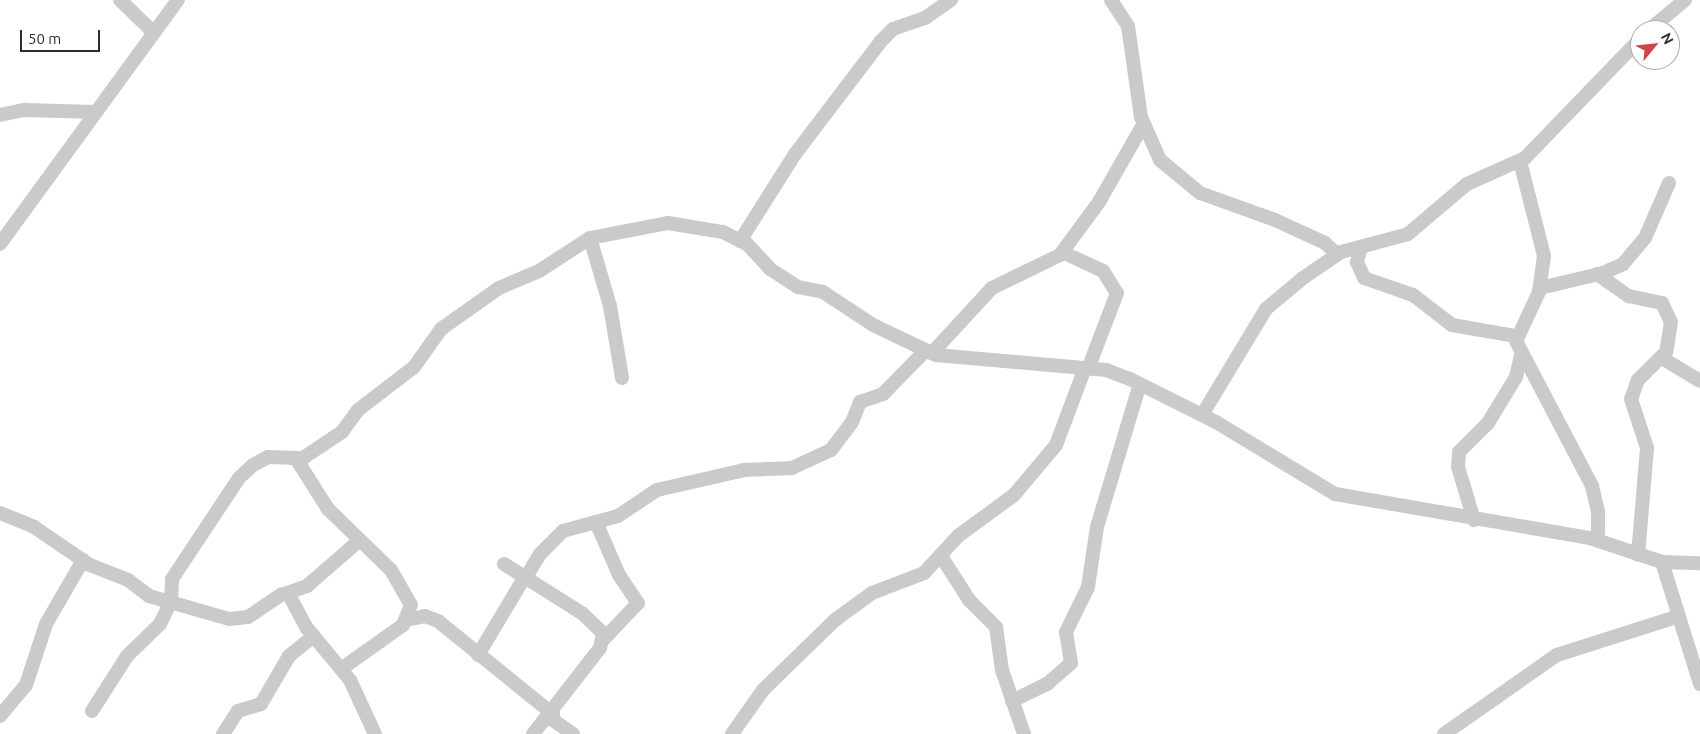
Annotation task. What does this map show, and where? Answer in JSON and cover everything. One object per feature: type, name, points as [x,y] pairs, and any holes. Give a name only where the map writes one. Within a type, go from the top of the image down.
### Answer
[{"type":"street","points":[[120,0],[153,32]]},
{"type":"street","points":[[0,244],[178,0]]},
{"type":"street","points":[[740,241],[795,154],[880,41],[893,29],[925,18],[950,0]]},
{"type":"street","points":[[1112,0],[1128,26],[1143,125],[1160,160],[1191,188],[1317,239],[1337,254]]},
{"type":"street","points":[[1661,20],[1685,0]]},
{"type":"street","points":[[1202,415],[1266,309],[1337,254],[1408,234],[1467,184],[1520,161],[1630,49]]},
{"type":"street","points":[[0,115],[24,110],[96,112]]},
{"type":"street","points":[[478,655],[524,578],[558,535],[576,524],[596,522],[618,516],[673,484],[744,470],[792,468],[816,458],[840,442],[860,402],[882,394],[929,352],[992,288],[1051,262],[1062,252],[1100,202],[1143,125]]},
{"type":"street","points":[[1520,161],[1544,256],[1540,288],[1516,336],[1521,356],[1549,399],[1592,486],[1598,511],[1598,541]]},
{"type":"street","points":[[1540,288],[1597,274],[1623,264],[1636,251],[1669,183]]},
{"type":"street","points":[[92,711],[127,656],[160,624],[170,602],[172,579],[239,478],[268,457],[297,460],[342,432],[358,410],[414,367],[454,319],[590,238],[668,223],[696,224],[740,241],[784,279],[823,292],[873,325],[929,352],[1106,370],[1140,384],[1202,415],[1335,494],[1598,541],[1662,562],[1700,563]]},
{"type":"street","points":[[590,238],[610,306],[622,378]]},
{"type":"street","points":[[1361,246],[1358,268],[1364,278],[1413,295],[1452,325],[1516,336]]},
{"type":"street","points":[[732,734],[763,690],[835,620],[872,593],[924,573],[942,556],[958,536],[1014,495],[1056,445],[1117,293],[1103,271],[1062,252]]},
{"type":"street","points":[[1597,274],[1629,296],[1662,303],[1669,312],[1671,338],[1662,358],[1638,380],[1631,399],[1647,448],[1638,555]]},
{"type":"street","points":[[1474,520],[1458,466],[1459,452],[1488,423],[1516,377],[1521,356]]},
{"type":"street","points":[[1662,358],[1700,381]]},
{"type":"street","points":[[1012,701],[1047,684],[1071,663],[1066,632],[1088,587],[1097,527],[1140,384]]},
{"type":"street","points":[[297,460],[328,509],[391,570],[409,597],[406,620]]},
{"type":"street","points":[[0,513],[34,527],[83,560],[128,580],[149,596],[238,620],[322,577],[360,540]]},
{"type":"street","points":[[533,734],[551,716],[602,641],[638,603],[619,575],[596,522]]},
{"type":"street","points":[[942,556],[969,600],[996,627],[1012,701],[1024,734]]},
{"type":"street","points":[[0,716],[26,685],[46,624],[83,560]]},
{"type":"street","points":[[1662,562],[1676,618],[1700,684]]},
{"type":"street","points":[[504,564],[598,625],[602,641]]},
{"type":"street","points":[[288,593],[314,636],[341,669],[375,734]]},
{"type":"street","points":[[341,669],[406,620],[425,616],[438,622],[573,734]]},
{"type":"street","points":[[1444,734],[1557,654],[1676,618]]},
{"type":"street","points":[[223,734],[238,711],[261,704],[289,656],[314,636]]}]
